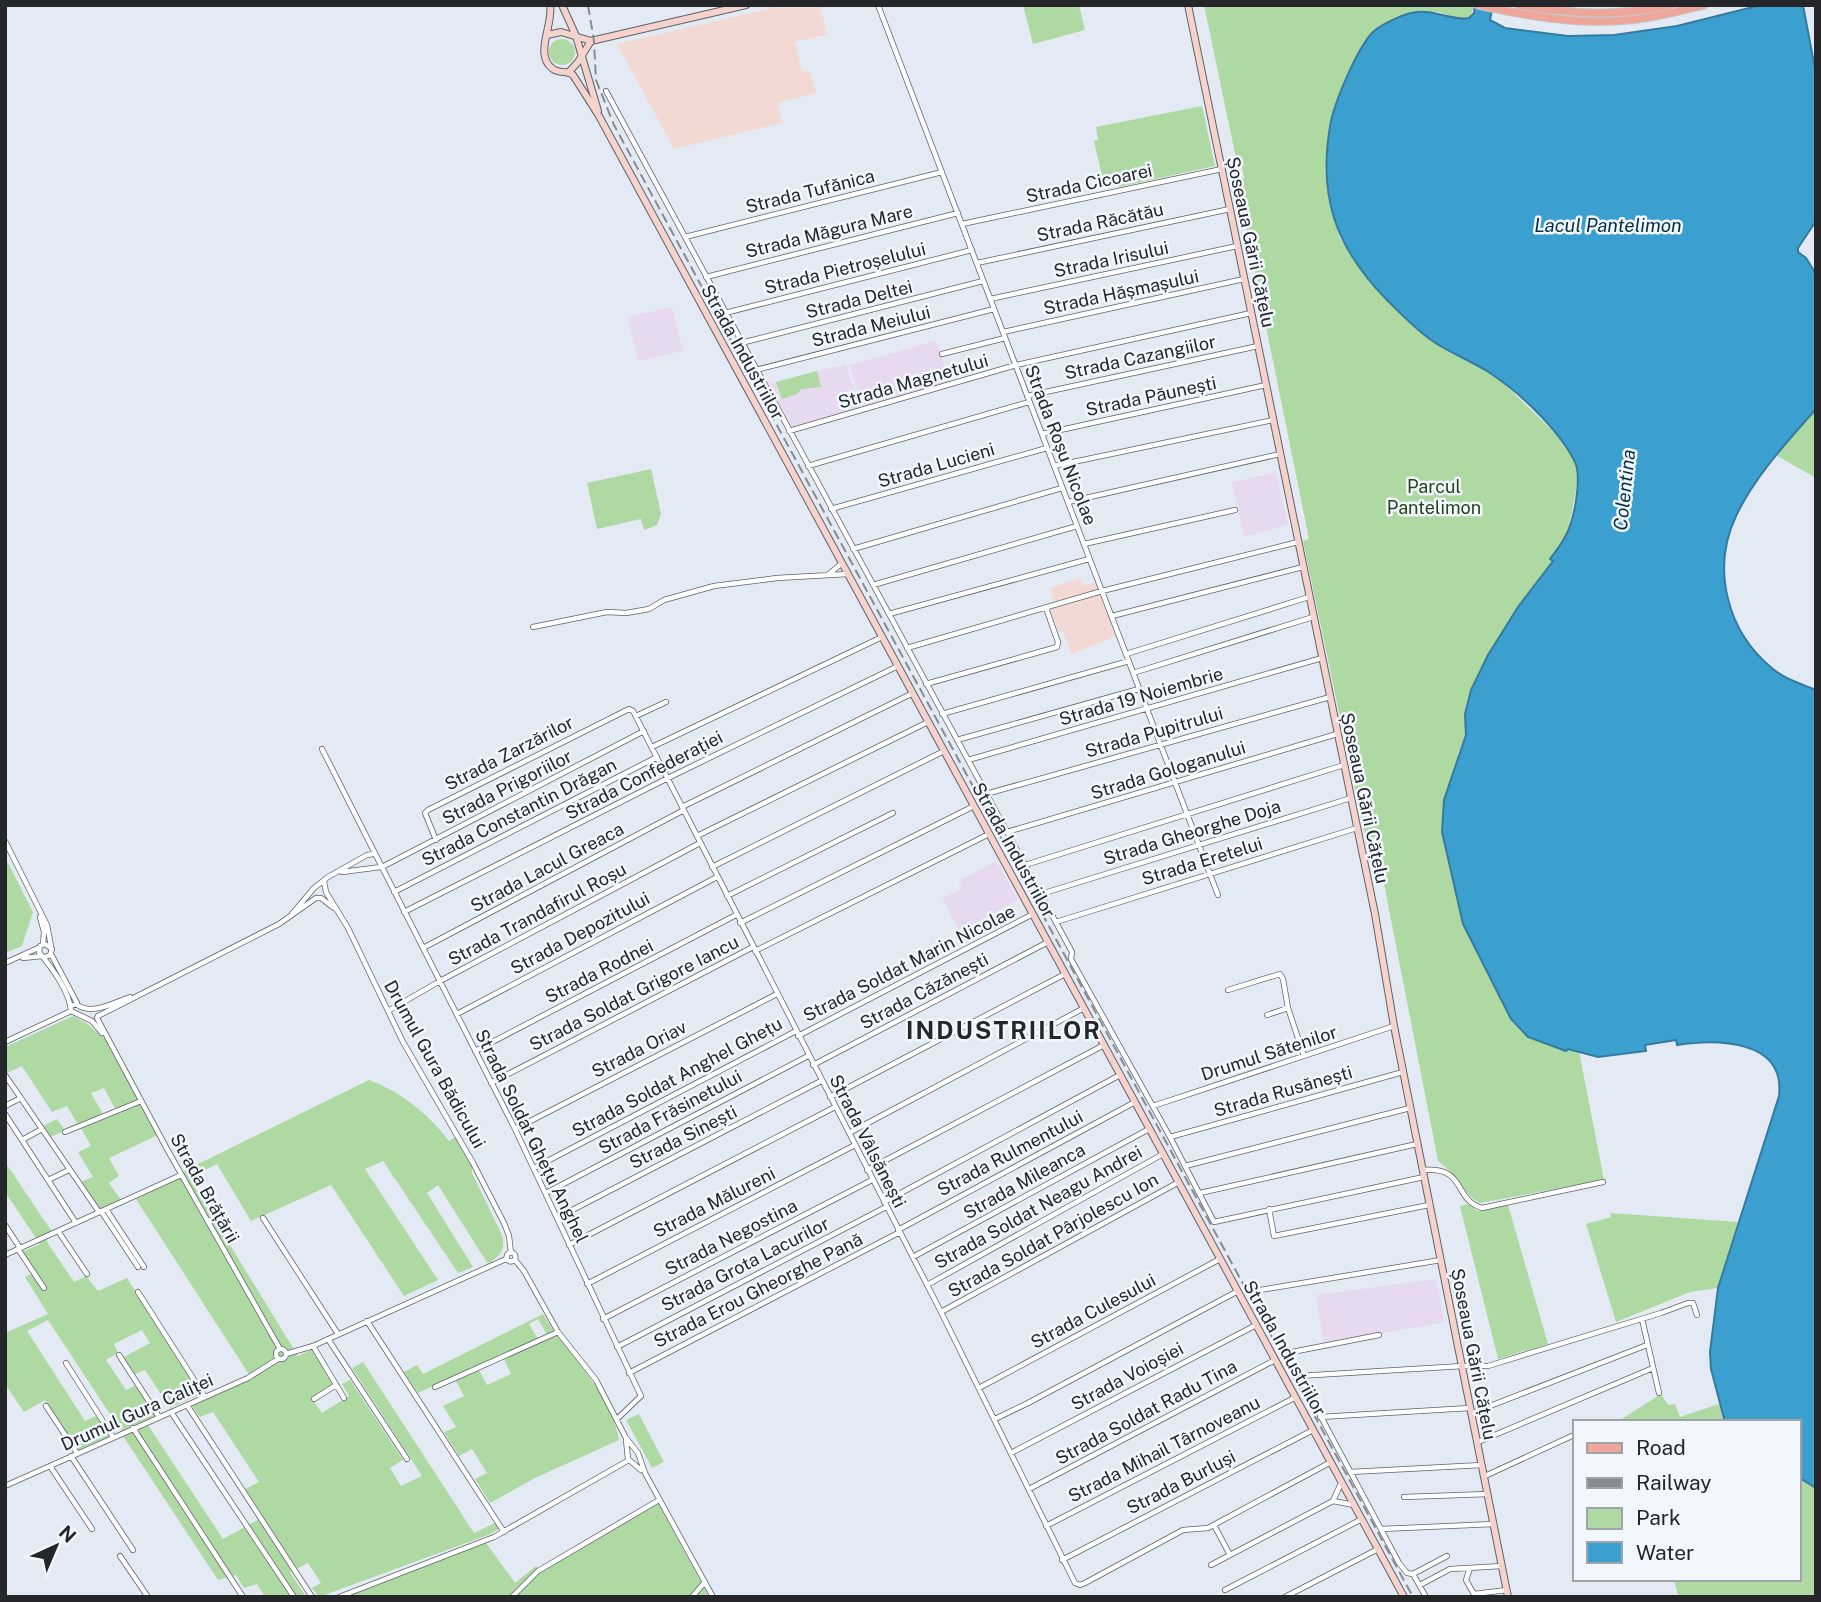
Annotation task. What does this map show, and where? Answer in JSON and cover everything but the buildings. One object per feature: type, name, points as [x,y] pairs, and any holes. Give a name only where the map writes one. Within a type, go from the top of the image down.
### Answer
[{"type":"main road","points":[[550,5],[551,18],[547,34],[561,32],[591,41],[746,5]]},
{"type":"main road","name":"Strada Industriilor","points":[[562,5],[576,36],[599,116]]},
{"type":"main road","name":"Șoseaua Gării Cățelu","points":[[1188,5],[1377,926],[1417,1144],[1508,1593]]},
{"type":"main road","points":[[1478,5],[1512,13],[1548,14],[1609,14],[1671,5]]},
{"type":"main road","points":[[1519,5],[1579,21],[1629,20],[1704,5]]},
{"type":"main road","name":"Strada Industriilor","points":[[547,34],[544,54],[552,69],[569,72],[599,116],[1404,1597]]},
{"type":"main road","points":[[569,72],[591,41]]},
{"type":"street","name":"Strada Roșu Nicolae","points":[[878,5],[1218,895]]},
{"type":"street","points":[[606,91],[1041,894],[1072,952],[1071,959],[1214,1222],[1443,1170],[1450,1174],[1475,1206],[1482,1208],[1603,1182]]},
{"type":"street","name":"Strada Cicoarei","points":[[962,224],[1222,169]]},
{"type":"street","name":"Strada Tufănica","points":[[685,237],[942,172]]},
{"type":"street","name":"Strada Răcătău","points":[[977,263],[1230,209]]},
{"type":"street","name":"Strada Măgura Mare","points":[[706,277],[958,213]]},
{"type":"street","name":"Strada Irisului","points":[[990,299],[1237,246]]},
{"type":"street","name":"Strada Pietroșelului","points":[[725,313],[972,250]]},
{"type":"street","name":"Strada Hășmașului","points":[[942,354],[1004,335],[1244,279]]},
{"type":"street","name":"Strada Deltei","points":[[741,344],[983,281]]},
{"type":"street","name":"Strada Meiului","points":[[756,370],[994,309]]},
{"type":"street","name":"Strada Magnetului","points":[[789,431],[1016,365],[1251,313]]},
{"type":"street","name":"Strada Cazangiilor","points":[[1027,396],[1258,346]]},
{"type":"street","name":"Strada Păunești","points":[[1042,434],[1266,385]]},
{"type":"street","points":[[808,466],[1030,402]]},
{"type":"street","points":[[1054,466],[1273,419]]},
{"type":"street","name":"Strada Lucieni","points":[[831,509],[1047,448]]},
{"type":"street","points":[[1068,502],[1280,454]]},
{"type":"street","points":[[853,550],[1062,488]]},
{"type":"street","points":[[1084,544],[1235,510]]},
{"type":"street","points":[[873,585],[1077,526]]},
{"type":"street","points":[[907,648],[1102,591],[1298,542]]},
{"type":"street","points":[[889,614],[1089,559]]},
{"type":"street","points":[[828,574],[842,564]]},
{"type":"street","points":[[1112,617],[1303,567]]},
{"type":"street","points":[[533,627],[607,612],[626,613],[649,609],[664,600],[714,586],[848,574]]},
{"type":"street","points":[[1126,654],[1309,597]]},
{"type":"street","points":[[926,684],[1057,647],[1058,642],[1046,608]]},
{"type":"street","points":[[1133,673],[1313,617]]},
{"type":"street","points":[[652,747],[882,637]]},
{"type":"street","name":"Strada 19 Noiembrie","points":[[968,760],[1322,658]]},
{"type":"street","points":[[942,714],[1129,661]]},
{"type":"street","name":"Strada Confederației","points":[[404,912],[668,778],[898,667]]},
{"type":"street","points":[[957,740],[1139,689]]},
{"type":"street","name":"Strada Lacul Greaca","points":[[423,948],[683,809],[913,694]]},
{"type":"street","name":"Strada Pupitrului","points":[[986,794],[1330,697]]},
{"type":"street","points":[[635,713],[666,702]]},
{"type":"street","name":"Strada Zarzărilor","points":[[436,840],[425,818],[428,810],[618,714],[629,709],[635,713]]},
{"type":"street","name":"Strada Vâlsănești","points":[[635,713],[995,1419],[1073,1581],[1078,1584],[1085,1583],[1183,1530],[1202,1530],[1214,1525]]},
{"type":"street","points":[[696,836],[928,722]]},
{"type":"street","name":"Strada Prigoriilor","points":[[382,867],[644,732]]},
{"type":"street","name":"Strada Gologanului","points":[[1007,832],[1338,734]]},
{"type":"street","points":[[321,750],[378,860],[375,867]]},
{"type":"street","points":[[712,867],[944,751]]},
{"type":"street","name":"Strada Constantin Drăgan","points":[[394,892],[657,757]]},
{"type":"street","points":[[1025,865],[1344,765]]},
{"type":"street","name":"Strada Gheorghe Doja","points":[[1041,894],[1351,798]]},
{"type":"street","points":[[740,922],[974,806]]},
{"type":"street","points":[[727,896],[893,813]]},
{"type":"street","name":"Strada Eretelui","points":[[1056,922],[1357,828]]},
{"type":"street","name":"Strada Soldat Grigore Iancu","points":[[491,1083],[754,949],[989,834]]},
{"type":"street","points":[[5,841],[49,929],[51,950],[78,1004],[85,1010],[94,1009],[144,992]]},
{"type":"street","name":"Strada Trandafirul Roșu","points":[[388,1011],[700,843]]},
{"type":"street","points":[[36,902],[44,932],[41,946],[44,957],[71,1008],[92,1021],[288,919],[319,898],[323,886],[336,872],[365,856],[374,855]]},
{"type":"street","points":[[365,856],[364,863],[369,868]]},
{"type":"street","name":"Strada Soldat Ghețu Anghel","points":[[378,860],[515,1129],[641,1398],[617,1419]]},
{"type":"street","points":[[336,872],[382,867]]},
{"type":"street","name":"Strada Depozitului","points":[[457,1014],[717,877]]},
{"type":"street","points":[[288,919],[313,890],[323,886]]},
{"type":"street","name":"Drumul Gura Bădicului","points":[[323,886],[403,1042],[484,1184],[507,1230],[511,1253]]},
{"type":"street","points":[[313,890],[319,898],[337,910]]},
{"type":"street","name":"Strada Soldat Marin Nicolae","points":[[797,1033],[1033,914]]},
{"type":"street","name":"Strada Rodnei","points":[[475,1051],[736,915]]},
{"type":"street","name":"Strada Căzănești","points":[[813,1065],[1048,942]]},
{"type":"street","points":[[41,946],[51,950]]},
{"type":"street","points":[[5,963],[41,946]]},
{"type":"street","points":[[19,958],[44,957],[51,950]]},
{"type":"street","points":[[830,1097],[1065,974]]},
{"type":"street","points":[[1228,990],[1280,974],[1304,1056]]},
{"type":"street","name":"Strada Oriav","points":[[515,1129],[777,994]]},
{"type":"street","points":[[5,1042],[78,1004]]},
{"type":"street","points":[[849,1133],[1084,1008]]},
{"type":"street","points":[[1267,1015],[1288,1008]]},
{"type":"street","name":"Strada Brățării","points":[[94,1009],[107,1039],[279,1349]]},
{"type":"street","name":"Strada Brățării","points":[[92,1021],[107,1039]]},
{"type":"street","name":"Drumul Sătenilor","points":[[1153,1106],[1394,1026]]},
{"type":"street","name":"Strada Soldat Anghel Ghețu","points":[[534,1168],[797,1033]]},
{"type":"street","points":[[867,1170],[1104,1045]]},
{"type":"street","name":"Strada Frăsinetului","points":[[546,1194],[808,1056]]},
{"type":"street","name":"Strada Rusănești","points":[[1170,1137],[1403,1072]]},
{"type":"street","points":[[5,1075],[69,1170],[141,1267]]},
{"type":"street","name":"Strada Grota Lacurilor","points":[[617,1347],[886,1205],[1120,1075]]},
{"type":"street","name":"Strada Sinești","points":[[557,1218],[821,1081]]},
{"type":"street","points":[[5,1106],[21,1098]]},
{"type":"street","points":[[65,1132],[141,1101]]},
{"type":"street","name":"Strada Rulmentului","points":[[899,1231],[1135,1102]]},
{"type":"street","points":[[569,1245],[835,1107]]},
{"type":"street","points":[[1185,1166],[1410,1108]]},
{"type":"street","points":[[5,1114],[76,1223]]},
{"type":"street","points":[[22,1140],[42,1129]]},
{"type":"street","name":"Strada Mileanca","points":[[913,1258],[1149,1129]]},
{"type":"street","points":[[1199,1193],[1417,1144]]},
{"type":"street","name":"Strada Mălureni","points":[[587,1284],[855,1145]]},
{"type":"street","name":"Strada Soldat Neagu Andrei","points":[[927,1285],[1163,1154]]},
{"type":"street","points":[[48,1180],[69,1170]]},
{"type":"street","points":[[5,1255],[181,1175]]},
{"type":"street","name":"Strada Negostina","points":[[603,1319],[872,1180]]},
{"type":"street","name":"Strada Soldat Pârjolescu Ion","points":[[941,1312],[1178,1182]]},
{"type":"street","points":[[1269,1209],[1274,1236],[1430,1205]]},
{"type":"street","points":[[263,1218],[338,1334]]},
{"type":"street","points":[[5,1225],[44,1288]]},
{"type":"street","points":[[58,1231],[87,1274]]},
{"type":"street","name":"Strada Erou Gheorghe Pană","points":[[629,1373],[899,1231]]},
{"type":"street","points":[[286,1354],[279,1349],[275,1354],[278,1359],[283,1359],[286,1354],[313,1346],[506,1259],[511,1253],[558,1332],[596,1380],[712,1597]]},
{"type":"street","points":[[506,1259],[511,1262],[515,1260]]},
{"type":"street","name":"Strada Culesului","points":[[979,1388],[1220,1259]]},
{"type":"street","points":[[1254,1292],[1441,1260]]},
{"type":"street","points":[[995,1419],[1028,1404],[1238,1291]]},
{"type":"street","points":[[138,1292],[205,1397]]},
{"type":"street","points":[[1447,1556],[1413,1574],[1405,1572],[1298,1376],[1493,1365],[1688,1303],[1693,1303],[1698,1315]]},
{"type":"street","points":[[1642,1318],[1659,1393]]},
{"type":"street","points":[[367,1321],[504,1532]]},
{"type":"street","name":"Strada Voioșiei","points":[[1011,1453],[1256,1325]]},
{"type":"street","points":[[436,1387],[558,1332]]},
{"type":"street","name":"Strada Industriilor","points":[[1298,1376],[1287,1353],[1379,1335]]},
{"type":"street","points":[[328,1339],[407,1459]]},
{"type":"street","points":[[1320,1417],[1471,1410],[1647,1345]]},
{"type":"street","points":[[313,1346],[344,1398]]},
{"type":"street","points":[[120,1355],[159,1417]]},
{"type":"street","name":"Drumul Gura Caliței","points":[[5,1486],[248,1378],[278,1359]]},
{"type":"street","name":"Strada Soldat Radu Tina","points":[[1029,1489],[1275,1360]]},
{"type":"street","points":[[66,1363],[113,1437]]},
{"type":"street","points":[[1478,1442],[1653,1368]]},
{"type":"street","points":[[314,1399],[336,1385]]},
{"type":"street","name":"Strada Mihail Târnoveanu","points":[[1046,1526],[1296,1397]]},
{"type":"street","points":[[187,1405],[312,1597]]},
{"type":"street","points":[[46,1406],[77,1453]]},
{"type":"street","points":[[171,1412],[294,1597]]},
{"type":"street","points":[[133,1428],[243,1597]]},
{"type":"street","name":"Strada Burluși","points":[[1062,1560],[1313,1430]]},
{"type":"street","points":[[1485,1476],[1573,1435]]},
{"type":"street","points":[[626,1438],[630,1459],[645,1473]]},
{"type":"street","points":[[630,1459],[635,1451]]},
{"type":"street","points":[[71,1456],[133,1550]]},
{"type":"street","points":[[339,1597],[504,1532],[630,1459],[639,1458]]},
{"type":"street","points":[[1230,1555],[1214,1525],[1331,1462]]},
{"type":"street","points":[[1350,1472],[1482,1465]]},
{"type":"street","points":[[50,1466],[92,1529]]},
{"type":"street","points":[[1333,1501],[1341,1481]]},
{"type":"street","points":[[1404,1497],[1488,1494]]},
{"type":"street","points":[[512,1597],[538,1571],[659,1500]]},
{"type":"street","points":[[1211,1565],[1333,1501],[1354,1505]]},
{"type":"street","points":[[1225,1590],[1362,1519]]},
{"type":"street","points":[[1381,1529],[1494,1524]]},
{"type":"street","points":[[1285,1597],[1378,1549]]},
{"type":"street","points":[[120,1556],[148,1597]]},
{"type":"street","points":[[1420,1585],[1450,1569],[1502,1566]]},
{"type":"street","points":[[1469,1568],[1466,1580],[1474,1595],[1508,1593]]},
{"type":"street","points":[[1413,1574],[1426,1597]]},
{"type":"street","points":[[692,1597],[705,1582]]},
{"type":"shaded area","points":[[784,5],[820,5],[827,34],[795,42],[802,72],[809,70],[816,93],[778,103],[782,123],[674,149],[617,44]]},
{"type":"shaded area","points":[[672,307],[683,351],[638,361],[628,317]]},
{"type":"shaded area","points":[[936,341],[951,384],[863,408],[849,365]]},
{"type":"shaded area","points":[[846,364],[861,409],[791,429],[769,384]]},
{"type":"shaded area","points":[[1276,473],[1288,525],[1244,537],[1232,482]]},
{"type":"shaded area","points":[[1080,578],[1083,586],[1096,582],[1117,636],[1071,654],[1063,631],[1059,632],[1049,606],[1055,604],[1050,588]]},
{"type":"shaded area","points":[[996,861],[1018,900],[960,932],[942,899],[962,888],[959,881]]},
{"type":"shaded area","points":[[1436,1279],[1445,1322],[1324,1344],[1316,1295]]},
{"type":"green space","points":[[1023,5],[1079,5],[1085,30],[1033,44]]},
{"type":"green space","name":"Parcul Pantelimon","points":[[1204,5],[1461,5],[1474,8],[1469,18],[1462,20],[1438,12],[1404,15],[1369,36],[1334,110],[1327,156],[1329,201],[1340,238],[1376,289],[1419,331],[1500,380],[1555,433],[1574,460],[1578,478],[1566,536],[1550,559],[1553,561],[1518,607],[1488,655],[1471,690],[1465,714],[1466,735],[1458,754],[1445,850],[1463,924],[1516,1026],[1545,1044],[1565,1051],[1579,1051],[1604,1180],[1480,1203],[1469,1195],[1438,1161],[1380,863],[1371,865],[1303,541],[1309,539],[1238,188],[1240,179],[1244,178],[1241,163],[1237,163]]},
{"type":"green space","points":[[562,39],[571,43],[575,52],[571,61],[562,65],[553,61],[549,52],[553,43]]},
{"type":"green space","points":[[1202,106],[1215,166],[1119,187],[1116,177],[1103,180],[1094,141],[1098,140],[1096,127]]},
{"type":"green space","points":[[817,371],[821,387],[801,389],[797,394],[782,399],[776,382]]},
{"type":"green space","points":[[1816,409],[1816,478],[1776,455]]},
{"type":"green space","points":[[651,469],[661,514],[657,525],[644,530],[641,519],[597,529],[587,483]]},
{"type":"green space","points":[[5,857],[33,912],[22,946],[5,953]]},
{"type":"green space","points":[[73,1016],[105,1039],[158,1135],[109,1158],[119,1176],[109,1183],[121,1200],[98,1210],[80,1182],[93,1177],[78,1152],[91,1146],[81,1128],[117,1112],[104,1088],[91,1093],[103,1114],[50,1137],[43,1126],[57,1119],[64,1129],[77,1123],[67,1106],[52,1112],[22,1066],[7,1073],[5,1071],[5,1047]]},
{"type":"green space","points":[[369,1080],[414,1105],[449,1141],[456,1137],[472,1166],[472,1173],[502,1235],[501,1252],[488,1264],[438,1185],[427,1193],[473,1267],[458,1273],[383,1161],[365,1169],[438,1280],[404,1296],[331,1185],[251,1221],[217,1164],[189,1178],[298,1356],[313,1349],[334,1384],[312,1399],[322,1413],[349,1396],[342,1384],[350,1380],[403,1460],[390,1468],[401,1486],[422,1476],[352,1368],[363,1362],[474,1533],[495,1523],[499,1529],[319,1597],[312,1588],[321,1583],[308,1563],[290,1572],[306,1597],[265,1597],[257,1584],[244,1588],[236,1575],[218,1580],[123,1436],[148,1425],[223,1539],[263,1517],[245,1489],[259,1482],[213,1412],[200,1417],[192,1406],[252,1379],[136,1199],[180,1178],[182,1172]]},
{"type":"green space","points":[[5,1162],[52,1232],[46,1234],[47,1242],[74,1282],[86,1276],[98,1291],[127,1278],[201,1394],[170,1408],[145,1370],[135,1374],[124,1357],[150,1343],[142,1330],[114,1344],[118,1353],[106,1360],[126,1390],[137,1385],[156,1416],[121,1431],[48,1320],[27,1331],[85,1421],[96,1416],[110,1436],[78,1450],[45,1400],[24,1412],[5,1384],[5,1333],[48,1314],[25,1277],[35,1272],[22,1252],[40,1244],[5,1192]]},
{"type":"green space","points":[[1469,1204],[1477,1211],[1508,1205],[1548,1344],[1498,1359],[1460,1206]]},
{"type":"green space","points":[[1610,1213],[1738,1222],[1718,1288],[1690,1292],[1616,1322],[1586,1224],[1611,1217]]},
{"type":"green space","points":[[543,1314],[553,1330],[547,1335],[538,1319],[529,1324],[538,1339],[418,1393],[404,1372],[417,1365],[423,1374]]},
{"type":"green space","points":[[557,1335],[603,1398],[616,1426],[619,1440],[535,1478],[490,1503],[475,1479],[487,1473],[472,1449],[459,1456],[444,1432],[456,1427],[443,1406],[464,1396],[456,1381],[479,1370],[487,1385],[511,1374],[504,1359]]},
{"type":"green space","points":[[1661,1394],[1668,1405],[1675,1404],[1680,1417],[1719,1404],[1724,1420],[1620,1420]]},
{"type":"green space","points":[[639,1414],[664,1462],[652,1468],[626,1420]]},
{"type":"green space","points":[[1800,1478],[1816,1488],[1816,1593],[1810,1597],[1675,1597],[1678,1595],[1674,1581],[1800,1581]]},
{"type":"green space","points":[[658,1503],[709,1597],[345,1597],[486,1543],[515,1583],[536,1566],[539,1569],[566,1552],[567,1555]]},
{"type":"water","name":"Lacul Pantelimon","points":[[1475,5],[1493,5],[1490,20],[1505,28],[1568,36],[1614,35],[1677,26],[1761,5],[1803,5],[1816,74],[1816,221],[1798,252],[1806,258],[1816,274],[1816,409],[1772,460],[1744,501],[1729,536],[1725,578],[1734,618],[1757,654],[1783,676],[1816,690],[1816,1488],[1800,1478],[1800,1420],[1724,1420],[1711,1369],[1710,1352],[1718,1288],[1779,1096],[1778,1077],[1772,1063],[1760,1053],[1728,1043],[1677,1045],[1676,1040],[1645,1045],[1646,1051],[1598,1057],[1568,1049],[1566,1051],[1528,1037],[1511,1019],[1463,924],[1442,832],[1444,800],[1466,735],[1465,714],[1471,690],[1488,655],[1518,607],[1553,561],[1550,559],[1568,530],[1576,499],[1577,467],[1558,436],[1513,390],[1490,373],[1427,337],[1369,280],[1354,260],[1334,218],[1329,196],[1327,148],[1331,121],[1343,87],[1355,60],[1374,31],[1395,19],[1417,12],[1456,18],[1469,18],[1474,13]]},
{"type":"railway","points":[[588,5],[594,41],[596,80],[614,125],[1413,1597]]},
{"type":"district","name":"INDUSTRIILOR","points":[[1004,1030]]},
{"type":"water label","name":"Colentina","points":[[1624,490]]}]
